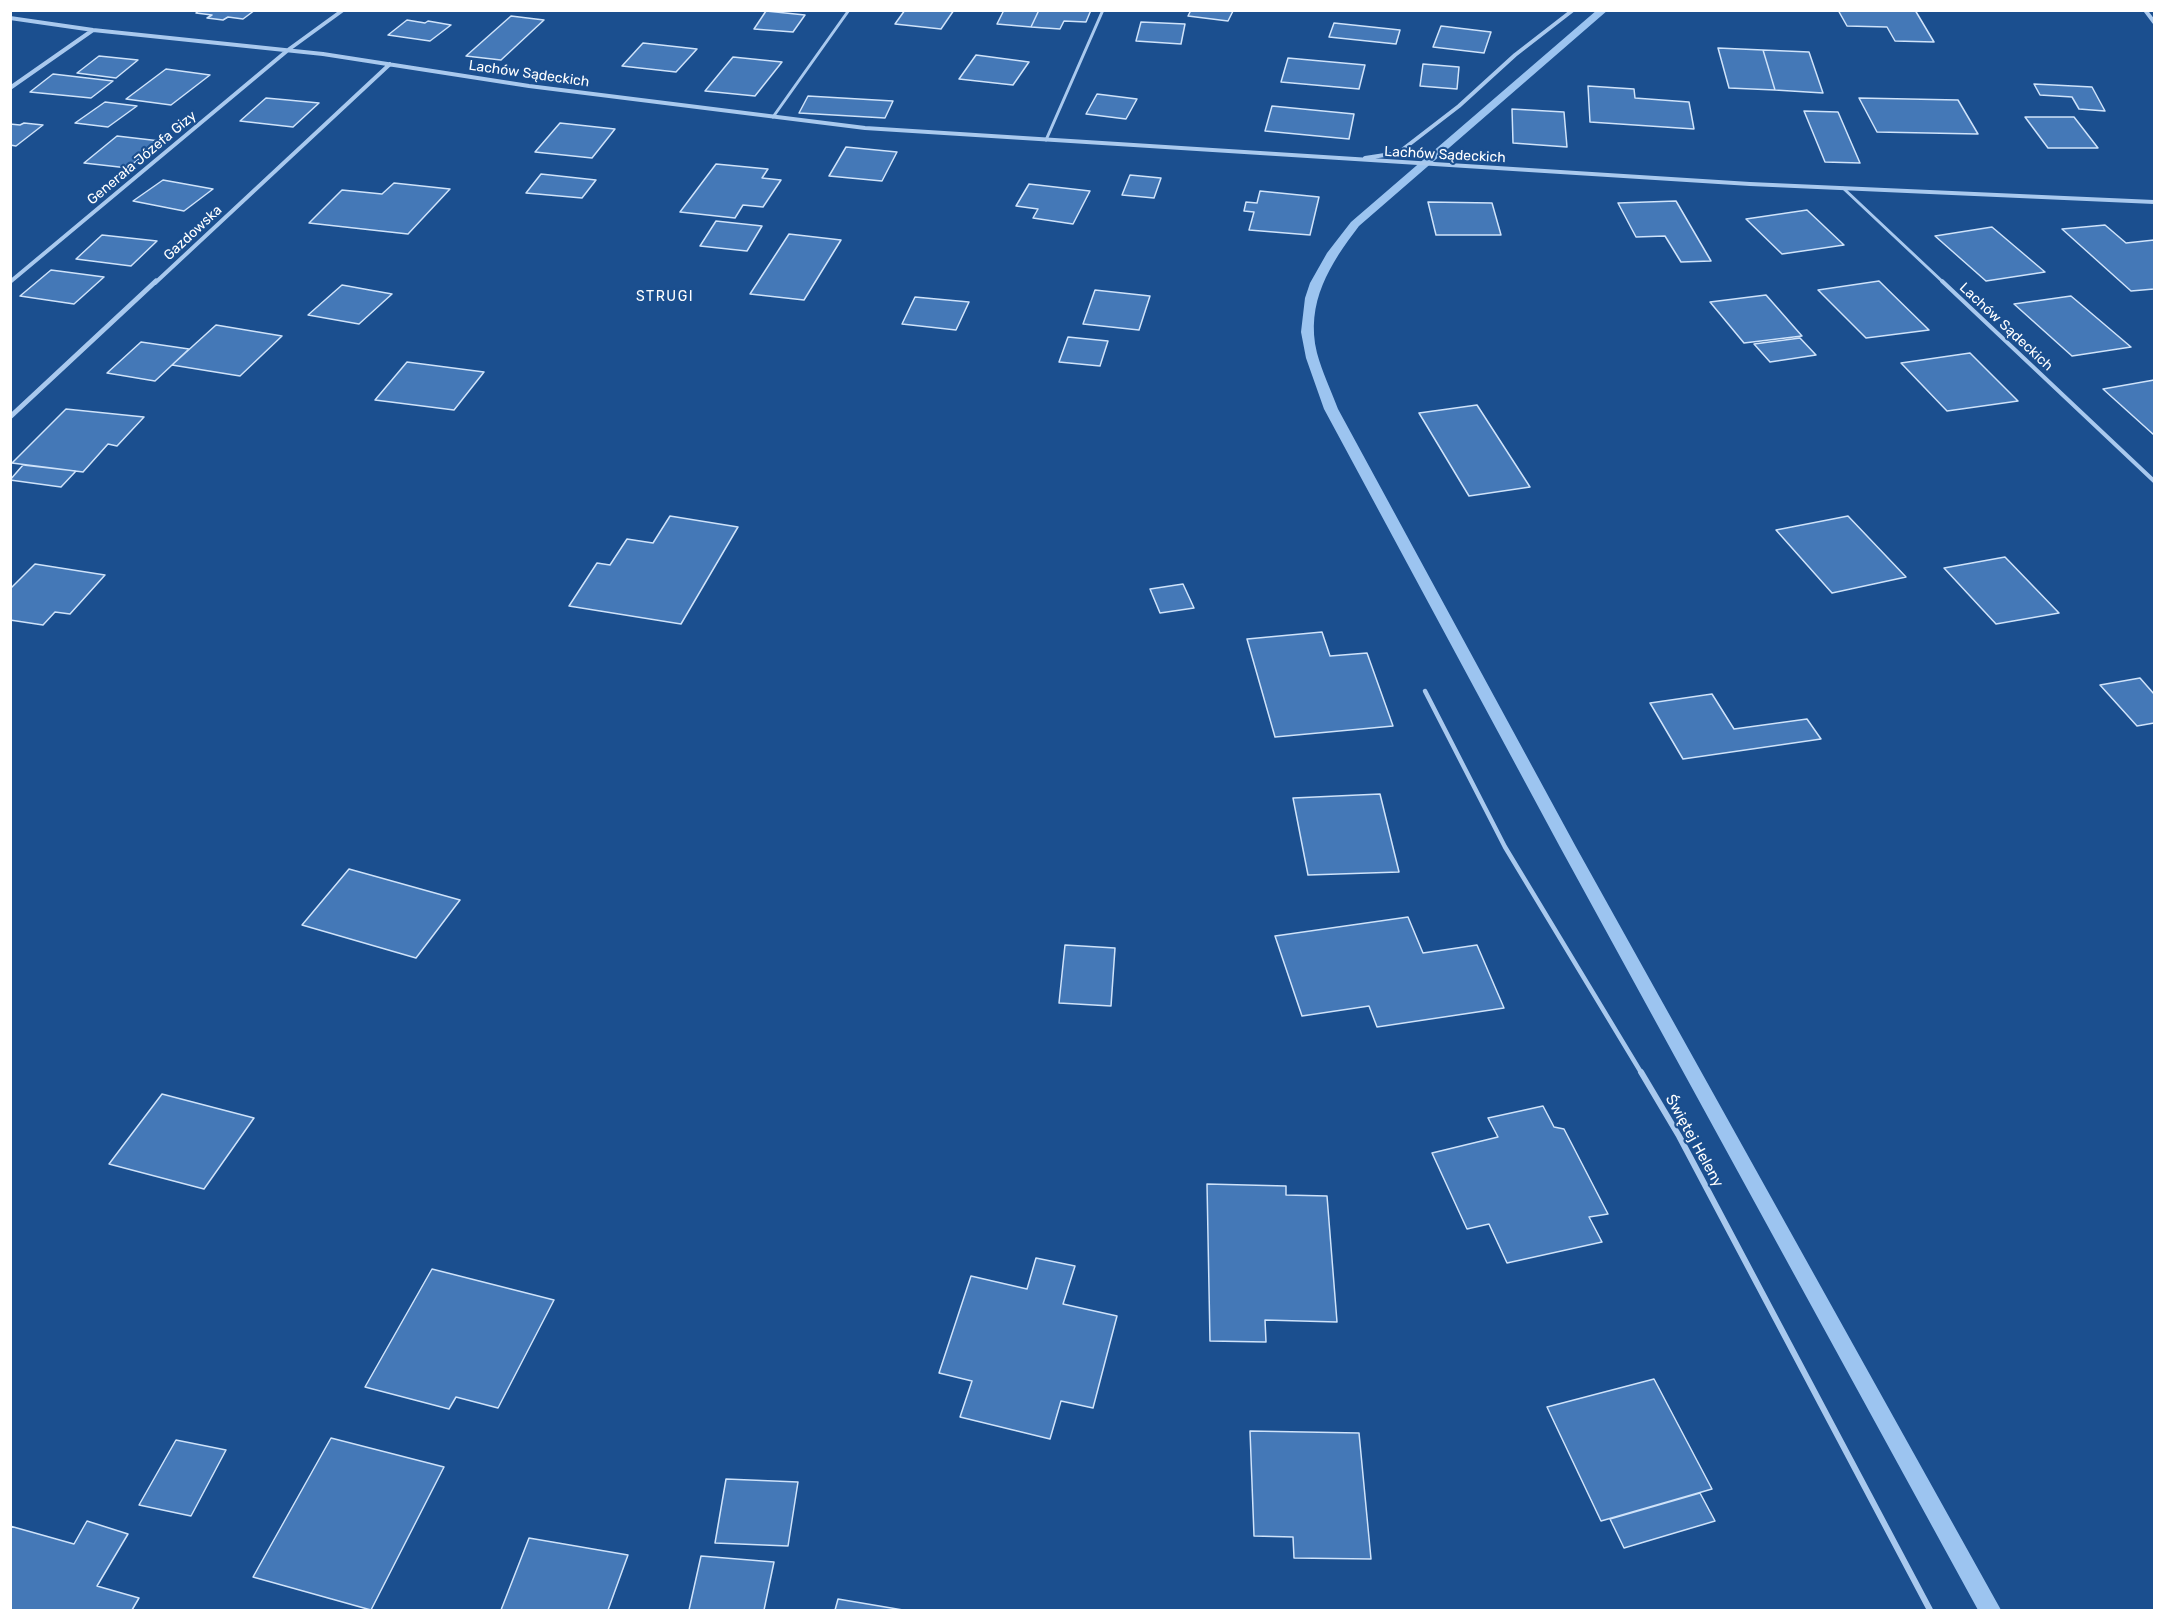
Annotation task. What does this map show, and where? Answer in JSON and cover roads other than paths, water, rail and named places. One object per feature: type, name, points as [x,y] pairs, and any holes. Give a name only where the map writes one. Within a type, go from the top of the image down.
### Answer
[{"type":"street","name":"Generała Józefa Gizy","points":[[10,282],[288,50],[344,10]]},
{"type":"street","points":[[1350,160],[1398,153],[1440,122],[1515,55],[1573,10]]},
{"type":"street","points":[[2145,10],[2154,22]]},
{"type":"street","name":"Lachów Sądeckich","points":[[10,18],[93,30],[288,50],[529,86],[865,128],[1350,160],[1843,188],[2154,202]]},
{"type":"street","points":[[10,88],[93,30]]},
{"type":"street","name":"Gazdowska","points":[[10,417],[390,64]]},
{"type":"lane","points":[[773,117],[849,10]]},
{"type":"lane","points":[[1046,140],[1076,70],[1085,56],[1103,10]]},
{"type":"lane","name":"Lachów Sądeckich","points":[[1843,188],[2154,481]]},
{"type":"lane","name":"Świętej Heleny","points":[[1425,691],[1505,847],[1679,1136],[1930,1611]]},
{"type":"waterway","points":[[1603,10],[1355,224],[1333,253],[1316,283],[1308,314],[1307,332],[1310,351],[1331,409],[1568,847],[1990,1610]]},
{"type":"district","name":"STRUGI","points":[[665,297]]}]
